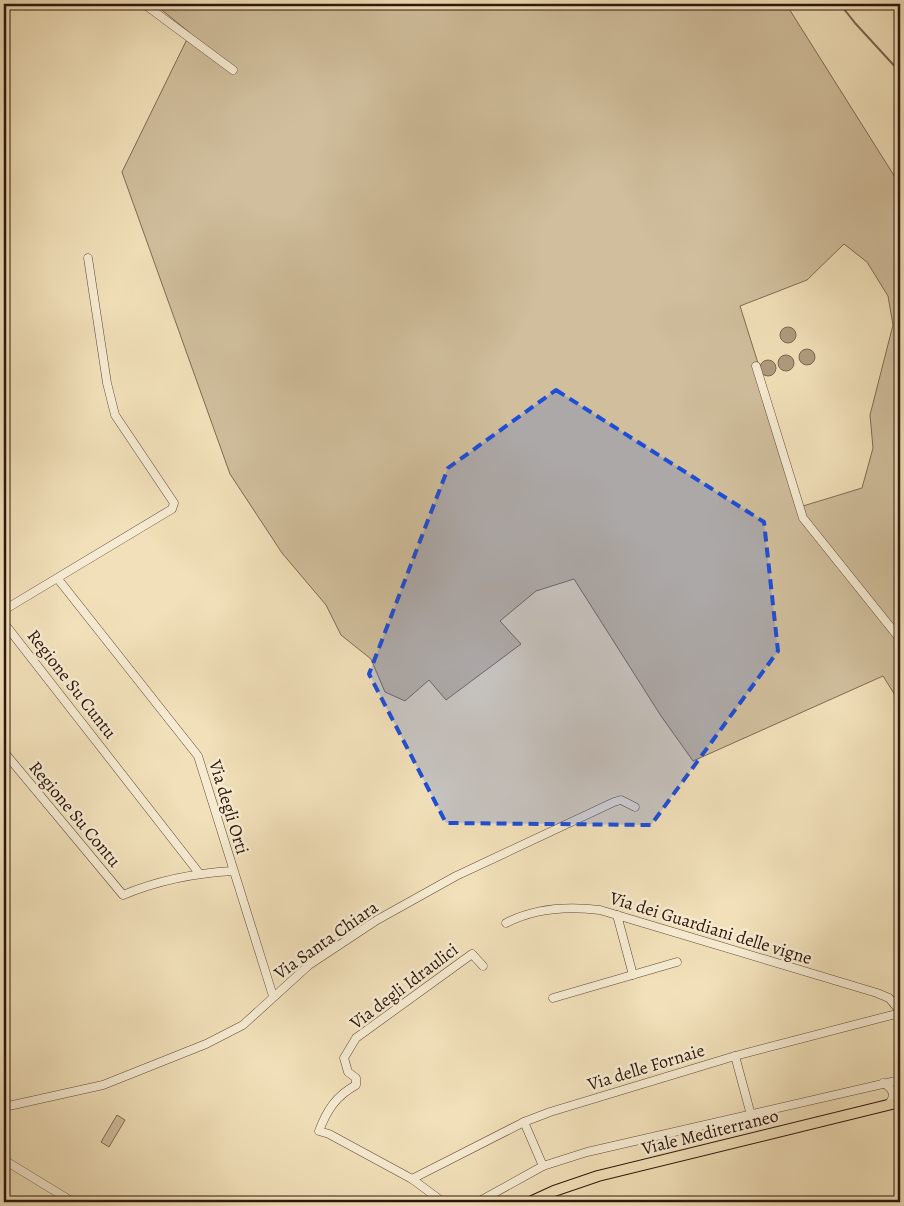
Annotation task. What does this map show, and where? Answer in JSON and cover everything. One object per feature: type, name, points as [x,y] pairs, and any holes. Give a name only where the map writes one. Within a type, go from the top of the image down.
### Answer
[{"type":"main road","name":"Viale Mediterraneo","points":[[530,1202],[554,1191],[598,1176],[900,1102]]},
{"type":"street","points":[[144,4],[233,70]]},
{"type":"street","points":[[4,610],[172,509],[174,503],[115,415],[88,258]]},
{"type":"street","points":[[756,366],[802,518],[900,639]]},
{"type":"street","name":"Via degli Orti","points":[[58,579],[198,756],[273,996]]},
{"type":"street","name":"Regione Su Cuntu","points":[[4,623],[116,764],[199,873]]},
{"type":"street","name":"Regione Su Contu","points":[[4,752],[124,895],[147,885],[199,873]]},
{"type":"street","name":"Via Santa Chiara","points":[[4,1107],[103,1085],[178,1056],[244,1025],[273,996],[309,965],[345,940],[456,876],[614,802],[621,800],[635,807]]},
{"type":"street","points":[[199,873],[233,871]]},
{"type":"street","name":"Via dei Guardiani delle vigne","points":[[506,923],[520,916],[556,908],[584,908],[618,915],[877,993],[889,998],[900,1012]]},
{"type":"street","points":[[618,915],[633,975]]},
{"type":"street","name":"Via degli Idraulici","points":[[443,1202],[412,1179],[319,1130],[326,1112],[343,1092],[356,1085],[356,1078],[348,1072],[344,1058],[356,1038],[472,954],[483,966]]},
{"type":"street","points":[[553,998],[677,962]]},
{"type":"street","name":"Via delle Fornaie","points":[[412,1179],[524,1122],[611,1092],[735,1056],[900,1012]]},
{"type":"street","points":[[735,1056],[751,1115]]},
{"type":"street","points":[[478,1202],[487,1199],[542,1166],[587,1152],[900,1080]]},
{"type":"street","points":[[883,1084],[890,1087],[893,1091],[893,1100],[888,1105]]},
{"type":"street","points":[[524,1122],[542,1166]]},
{"type":"street","points":[[4,1160],[73,1202]]},
{"type":"highlighted area","points":[[556,390],[764,522],[778,651],[651,825],[446,823],[369,674],[448,468]]},
{"type":"shaded area","points":[[159,4],[786,4],[900,185],[900,703],[883,676],[693,761],[661,716],[574,579],[536,591],[500,621],[521,644],[446,700],[429,680],[405,701],[385,692],[371,659],[341,635],[326,605],[282,553],[230,474],[122,172],[190,33],[157,6]],"holes":[[[844,244],[867,262],[888,296],[893,325],[870,415],[873,448],[862,488],[803,506],[740,306],[807,280]]]},
{"type":"shaded area","points":[[788,327],[794,329],[796,335],[794,341],[788,343],[782,341],[780,335],[782,329]]},
{"type":"shaded area","points":[[807,349],[813,351],[815,357],[813,363],[807,365],[801,363],[799,357],[801,351]]},
{"type":"shaded area","points":[[786,355],[792,357],[794,363],[792,369],[786,371],[780,369],[778,363],[780,357]]},
{"type":"shaded area","points":[[768,360],[774,362],[776,368],[774,374],[768,376],[762,374],[760,368],[762,362]]},
{"type":"shaded area","points":[[117,1115],[125,1120],[109,1147],[101,1142]]},
{"type":"waterway","points":[[840,4],[900,72]]}]
